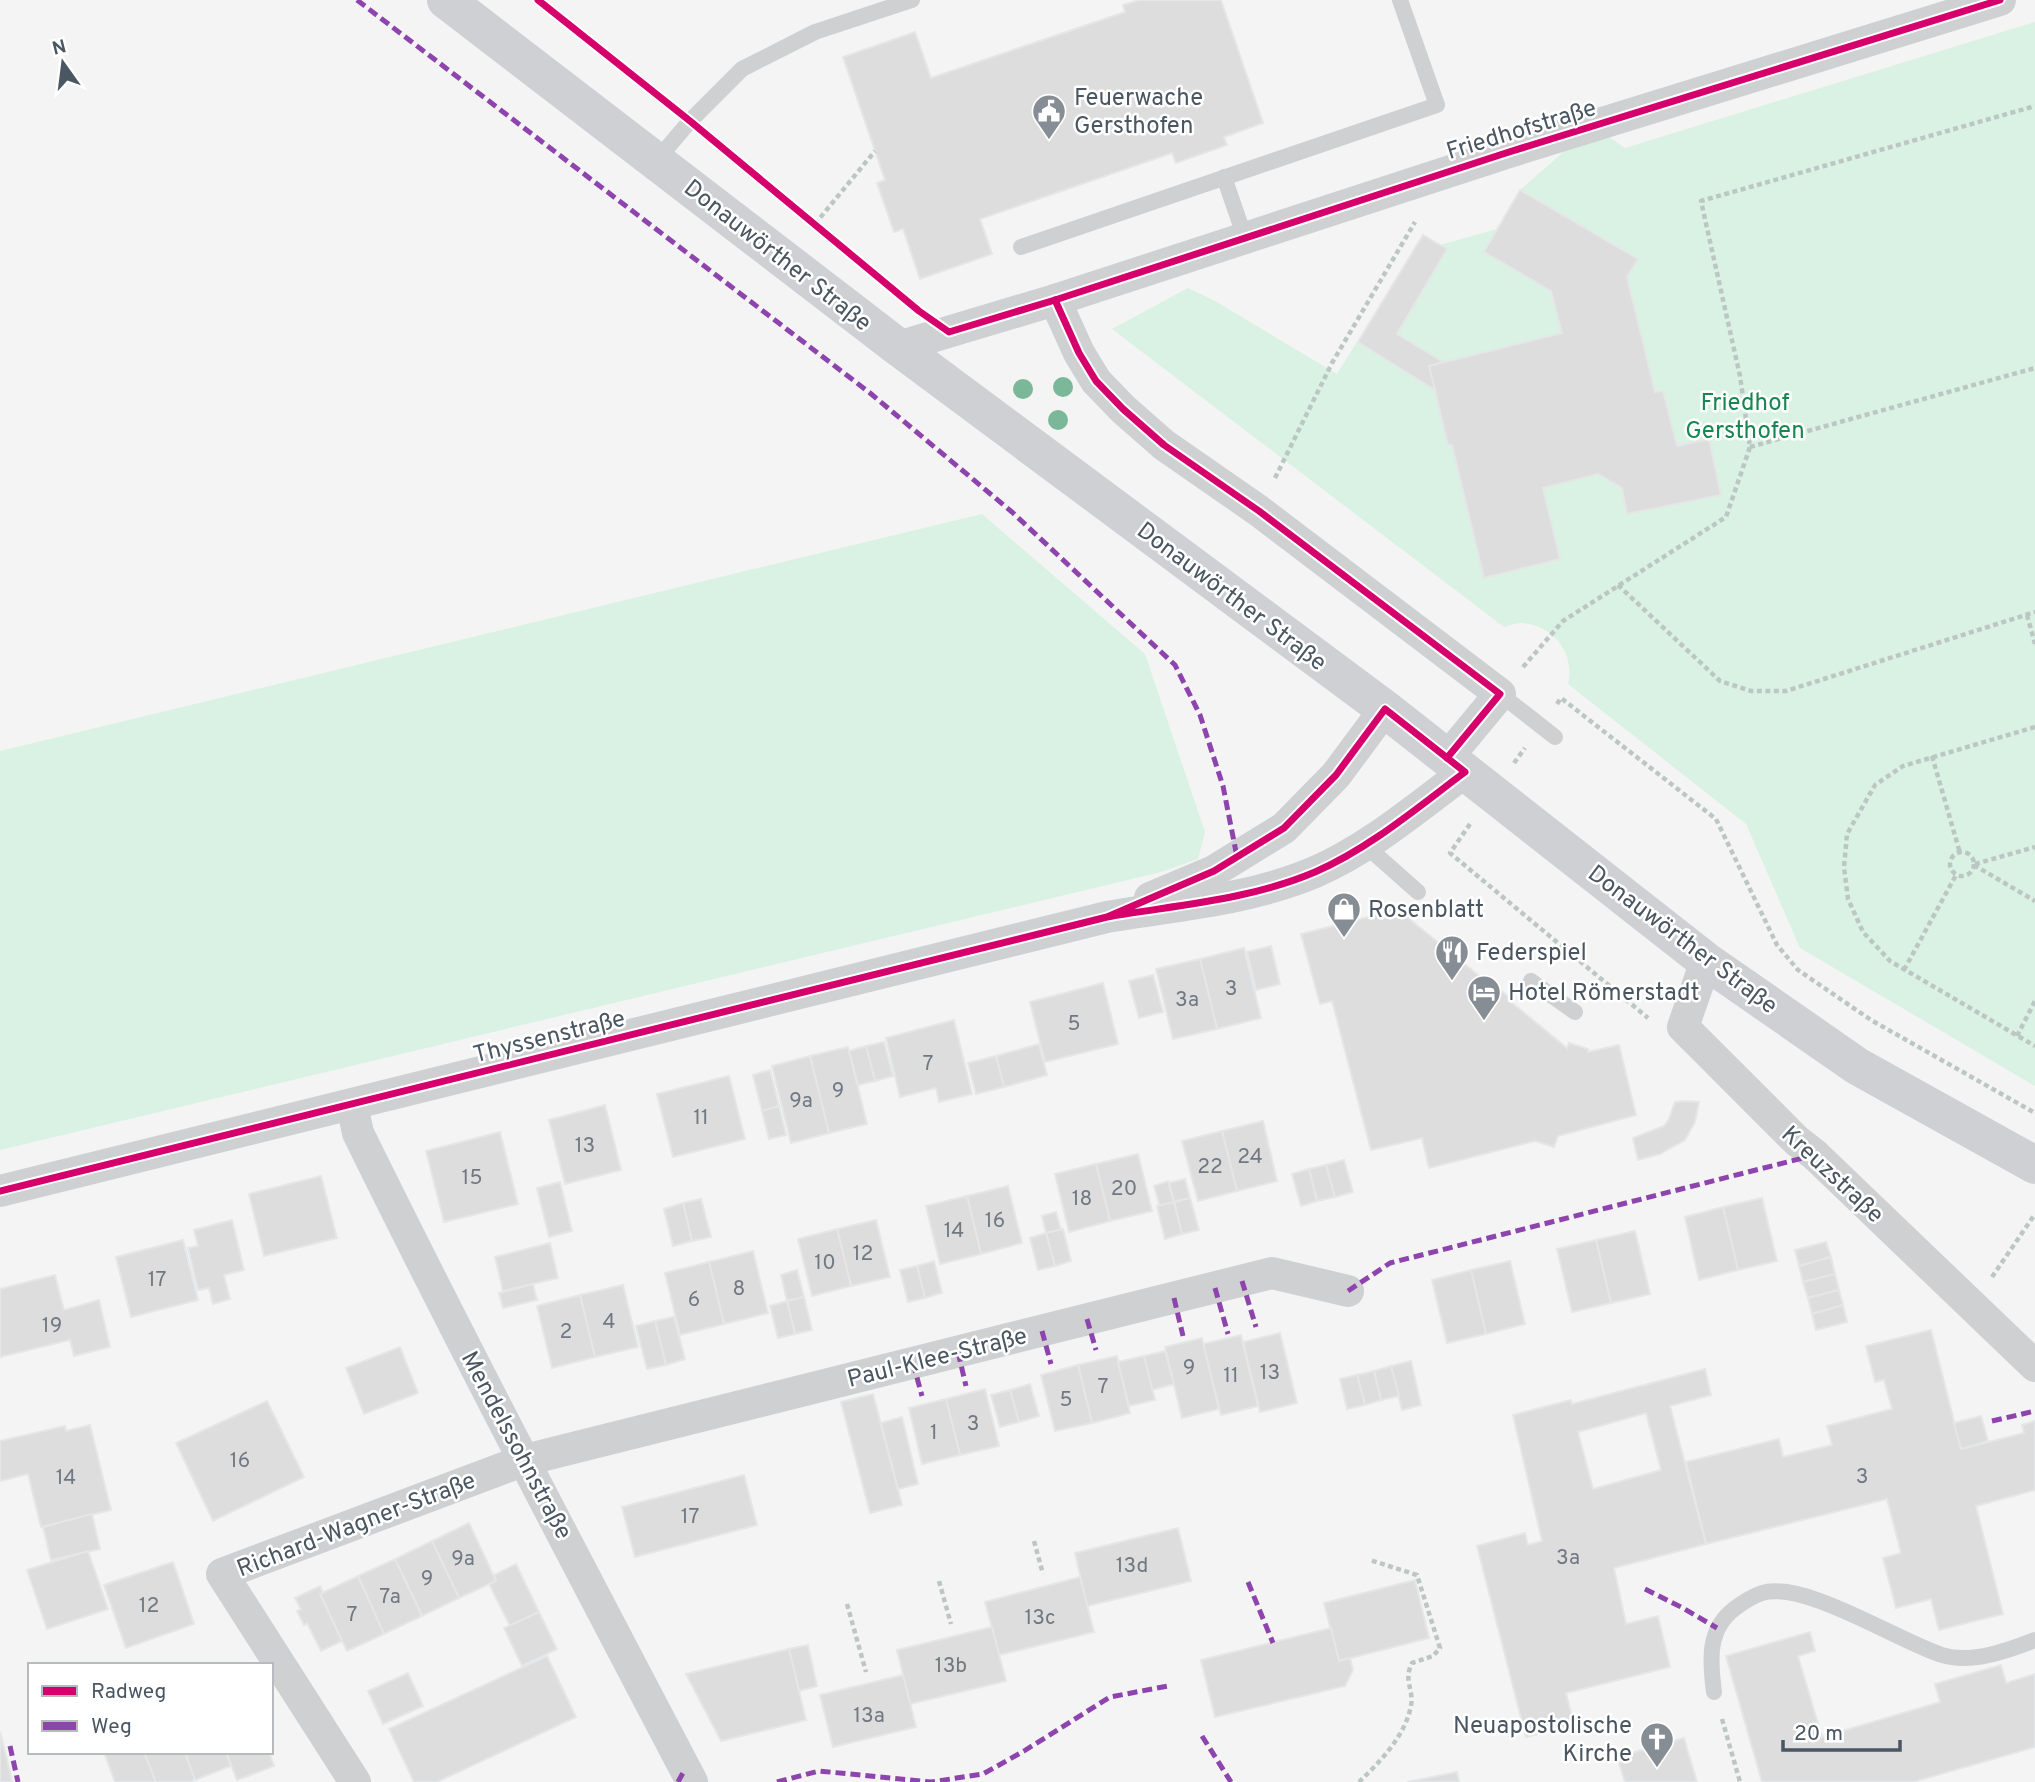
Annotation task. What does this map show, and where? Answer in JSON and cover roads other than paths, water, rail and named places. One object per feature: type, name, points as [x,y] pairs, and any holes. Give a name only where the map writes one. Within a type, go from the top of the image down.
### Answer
[{"type":"main road","name":"Donauwörther Straße","points":[[446,0],[898,347],[1385,709],[1706,961],[1857,1066],[2035,1165]]},
{"type":"street","name":"Friedhofstraße","points":[[898,347],[1345,215],[1443,174],[2000,0]]},
{"type":"street","points":[[1055,300],[1096,381],[1164,444],[1259,510],[1500,694],[1456,765]]},
{"type":"street","name":"Thyssenstraße","points":[[1107,917],[1214,871],[1284,828],[1336,775],[1385,709]]},
{"type":"street","name":"Thyssenstraße","points":[[0,1191],[1107,917],[1245,895],[1315,872],[1365,845],[1456,765]]},
{"type":"street","name":"Kreuzstraße","points":[[1706,961],[1684,1027],[1797,1140],[2035,1366]]},
{"type":"street","name":"Mendelssohnstraße","points":[[352,1105],[358,1133],[448,1316],[692,1782]]},
{"type":"street","name":"Paul-Klee-Straße","points":[[525,1460],[1272,1273],[1348,1292]]},
{"type":"street","name":"Richard-Wagner-Straße","points":[[355,1782],[222,1574],[525,1460]]},
{"type":"lane","points":[[656,161],[690,121],[742,69],[815,32],[912,0]]},
{"type":"lane","points":[[1021,247],[1437,105],[1400,0]]},
{"type":"lane","points":[[1224,177],[1241,246]]},
{"type":"lane","points":[[1500,694],[1555,737]]},
{"type":"lane","points":[[1365,845],[1418,892]]},
{"type":"lane","points":[[1531,981],[1575,1012]]},
{"type":"lane","points":[[1714,1692],[1709,1660],[1717,1628],[1725,1616],[1762,1593],[1783,1591],[1825,1602],[1943,1655],[1968,1658],[2010,1650],[2035,1640]]},
{"type":"lane","points":[[1923,1661],[1943,1655]]},
{"type":"place","name":"Feuerwache Gersthofen","points":[[1049,141]]},
{"type":"place","name":"Rosenblatt","points":[[1344,939]]},
{"type":"place","name":"Federspiel","points":[[1452,982]]},
{"type":"place","name":"Hotel Römerstadt","points":[[1484,1022]]},
{"type":"place","name":"Neuapostolische Kirche","points":[[1657,1769]]},
{"type":"park label","name":"Friedhof Gersthofen","points":[[1745,416]]}]
